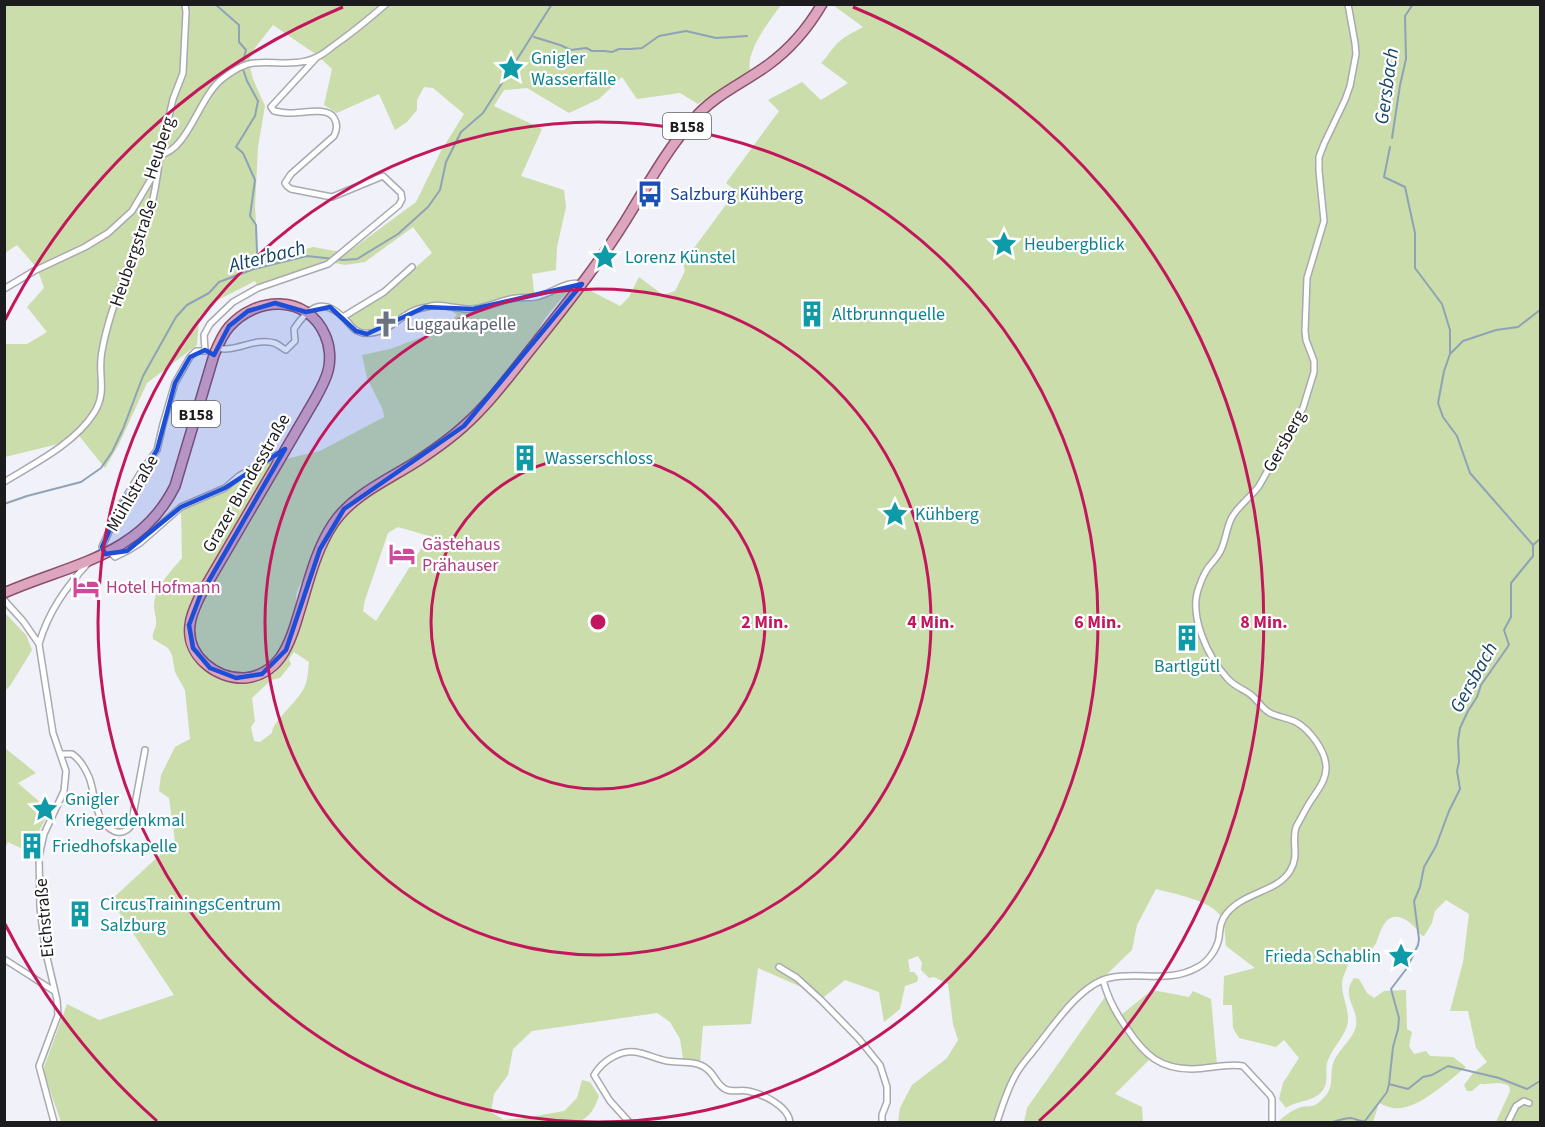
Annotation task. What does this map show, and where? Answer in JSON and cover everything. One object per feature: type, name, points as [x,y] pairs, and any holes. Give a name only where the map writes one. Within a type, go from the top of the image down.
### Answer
[{"type":"main road","name":"Grazer Bundesstraße","points":[[307,313],[314,318],[328,341],[330,357],[328,371],[321,387],[207,584],[194,608],[189,625],[193,648],[199,658],[210,668],[223,675],[236,678],[249,678],[262,674],[279,660],[292,636],[320,549],[334,522],[344,509],[420,459],[464,426],[483,407],[582,284],[668,152],[693,119],[715,98],[766,67],[784,52],[801,35],[822,4]]},
{"type":"main road","name":"B158","points":[[4,593],[107,553],[130,540],[152,521],[168,502],[176,486],[212,351],[229,326],[248,311],[262,305],[275,303],[290,305],[307,313]]},
{"type":"street","name":"Heuberg","points":[[4,289],[33,271],[85,247],[108,233],[132,211],[151,179],[156,159],[160,155],[173,99],[183,73],[185,4]]},
{"type":"street","points":[[386,4],[350,34],[316,57],[272,107],[274,111],[289,113],[325,111],[335,119],[337,130],[334,136],[291,174],[285,183],[287,186],[291,189],[332,197],[383,176],[401,193],[402,199],[399,205],[328,264],[258,288],[233,302],[210,324],[204,335],[212,351],[256,342],[273,343],[286,350],[295,341],[294,329],[301,318],[318,306],[330,307],[356,331],[367,334],[380,332],[391,327],[405,315],[433,305],[473,309],[516,298],[536,297],[573,283],[582,284]]},
{"type":"street","name":"Gersberg","points":[[1103,980],[1176,976],[1202,965],[1214,952],[1222,918],[1228,911],[1252,894],[1278,884],[1290,872],[1296,860],[1294,834],[1296,827],[1326,773],[1325,759],[1320,747],[1306,729],[1294,721],[1261,707],[1252,696],[1228,680],[1214,660],[1202,636],[1197,622],[1196,607],[1198,589],[1207,570],[1220,552],[1232,518],[1259,486],[1300,413],[1311,385],[1314,361],[1306,340],[1305,309],[1308,278],[1324,218],[1319,157],[1350,86],[1356,49],[1348,4]]},
{"type":"street","points":[[160,155],[172,152],[179,145],[220,80],[242,66],[254,63],[292,64],[316,57]]},
{"type":"street","name":"Heubergstraße","points":[[4,482],[76,435],[95,411],[102,387],[100,359],[104,340],[129,263],[144,231],[157,184],[160,155]]},
{"type":"street","points":[[343,317],[384,292],[412,267]]},
{"type":"street","name":"Mühlstraße","points":[[107,553],[102,547],[122,503],[157,450],[175,383],[196,351],[212,351]]},
{"type":"street","points":[[107,553],[115,556],[127,551],[140,543],[181,507],[225,488],[249,471],[276,455],[282,454]]},
{"type":"street","points":[[39,644],[44,627],[61,595],[91,560]]},
{"type":"street","name":"Eichstraße","points":[[4,600],[39,644],[53,733],[66,771],[65,786],[44,834],[39,856],[40,907],[45,949],[57,1000],[58,1015],[39,1066],[54,1122]]},
{"type":"street","points":[[61,754],[72,754],[79,760],[89,778],[98,815],[106,826],[120,833],[127,831],[131,826],[145,750]]},
{"type":"street","points":[[4,959],[54,991]]},
{"type":"street","points":[[779,967],[797,978],[821,1000],[859,1039],[880,1065],[886,1087],[887,1102],[882,1122]]},
{"type":"street","points":[[997,1122],[1015,1075],[1023,1064],[1070,1005],[1103,980],[1113,1009],[1146,1053],[1164,1065],[1179,1068],[1243,1066],[1270,1095],[1272,1122]]},
{"type":"street","points":[[629,1122],[610,1101],[594,1075],[604,1062],[613,1056],[633,1051],[660,1060],[701,1065],[708,1069],[717,1083],[724,1088],[730,1091],[746,1090],[774,1102],[782,1108],[790,1122]]},
{"type":"street","points":[[1508,1122],[1518,1105],[1524,1101],[1529,1103]]},
{"type":"highlighted area","points":[[582,284],[464,426],[344,509],[320,549],[286,650],[262,674],[236,678],[210,668],[193,648],[189,625],[200,596],[285,449],[225,488],[181,507],[127,551],[105,554],[102,547],[122,503],[157,450],[175,383],[190,357],[205,350],[214,355],[229,326],[248,311],[275,303],[306,312],[330,307],[356,331],[367,334],[425,307],[473,309]]},
{"type":"green space","points":[[4,5],[781,5],[755,46],[749,63],[750,71],[698,104],[680,93],[637,99],[622,77],[599,99],[569,113],[527,88],[504,90],[494,106],[542,129],[521,176],[564,190],[566,207],[557,247],[556,270],[532,274],[535,300],[573,285],[546,317],[535,338],[467,418],[420,455],[351,498],[332,518],[297,592],[295,617],[286,641],[272,660],[256,671],[235,673],[225,671],[207,660],[200,651],[194,631],[201,601],[285,459],[320,451],[384,417],[383,410],[367,378],[362,355],[390,349],[441,330],[457,315],[441,303],[426,304],[378,323],[374,330],[359,329],[347,318],[386,293],[432,253],[413,227],[365,262],[345,265],[330,262],[258,286],[255,281],[216,301],[199,317],[197,345],[147,383],[119,444],[105,468],[76,432],[58,444],[5,457],[5,344],[27,344],[47,332],[27,307],[44,288],[37,268],[17,245],[5,253]],"holes":[[[273,25],[317,55],[332,69],[324,105],[337,113],[379,94],[395,130],[407,122],[417,110],[417,100],[424,87],[433,88],[464,114],[441,151],[416,202],[347,253],[313,247],[258,261],[255,206],[258,147],[265,106],[253,79],[249,63],[251,53]]]},
{"type":"green space","points":[[833,5],[1540,5],[1540,1122],[1496,1122],[1510,1091],[1509,1086],[1498,1083],[1480,1084],[1472,1091],[1467,1091],[1464,1085],[1473,1073],[1487,1062],[1476,1048],[1468,1011],[1450,1011],[1463,962],[1469,914],[1446,900],[1435,911],[1432,923],[1424,936],[1403,918],[1392,917],[1383,926],[1372,948],[1365,952],[1359,950],[1349,958],[1342,985],[1348,1021],[1326,1066],[1325,1087],[1315,1097],[1286,1108],[1279,1099],[1283,1083],[1299,1058],[1284,1040],[1276,1047],[1239,1038],[1233,1028],[1232,1005],[1223,1005],[1224,976],[1255,968],[1226,946],[1223,920],[1217,912],[1201,902],[1156,889],[1137,925],[1132,950],[1105,976],[1086,988],[1016,1068],[995,1122],[898,1122],[900,1108],[912,1085],[947,1058],[958,1040],[953,1024],[948,984],[934,977],[929,978],[921,970],[922,963],[918,956],[908,960],[910,972],[914,972],[918,977],[917,982],[905,986],[900,1009],[884,1022],[879,992],[845,980],[824,997],[758,968],[751,1024],[703,1026],[700,1062],[683,1059],[680,1039],[670,1022],[657,1013],[532,1031],[513,1049],[508,1075],[494,1094],[491,1112],[504,1120],[564,1111],[577,1098],[582,1080],[590,1082],[599,1096],[592,1112],[578,1122],[61,1122],[43,1070],[67,1004],[99,1020],[174,995],[111,900],[175,841],[169,798],[159,791],[161,775],[175,747],[190,739],[185,690],[175,672],[172,655],[168,648],[153,639],[153,633],[156,625],[154,606],[157,592],[182,558],[181,510],[275,458],[194,597],[184,628],[187,646],[194,658],[215,676],[229,682],[243,684],[257,682],[270,676],[283,664],[291,648],[321,558],[330,538],[345,517],[376,491],[442,450],[477,421],[582,290],[587,289],[620,306],[629,297],[639,277],[663,295],[675,291],[685,271],[683,263],[736,191],[726,183],[779,111],[768,100],[802,82],[821,100],[848,83],[821,63],[840,41],[863,27]],"holes":[[[398,527],[429,536],[376,621],[363,611],[365,600],[388,533]],[[294,652],[309,662],[305,686],[277,722],[272,733],[260,742],[254,741],[251,727],[255,721],[252,698],[271,680],[280,678],[291,664],[289,659]]]},
{"type":"green space","points":[[5,613],[26,635],[32,650],[5,691]]},
{"type":"green space","points":[[5,748],[36,773],[18,783],[50,811],[34,840],[36,848],[31,853],[8,842],[5,848]]},
{"type":"green space","points":[[1354,978],[1359,979],[1367,993],[1374,998],[1384,991],[1406,990],[1407,1029],[1412,1032],[1409,1046],[1414,1054],[1426,1051],[1430,1056],[1453,1057],[1466,1067],[1431,1094],[1412,1105],[1393,1108],[1379,1103],[1373,1122],[1278,1122],[1298,1108],[1317,1104],[1328,1092],[1334,1061],[1356,1026],[1355,1013],[1349,996],[1350,984]]},
{"type":"green space","points":[[1152,990],[1189,997],[1193,991],[1211,999],[1217,1065],[1184,1066],[1153,1056],[1115,1094],[1142,1107],[1143,1122],[1024,1122],[1027,1108],[1105,997],[1111,1008],[1121,1015]]},
{"type":"waterway","points":[[215,4],[239,25],[239,42],[246,50],[243,62]]},
{"type":"waterway","name":"Alterbach","points":[[4,504],[81,482],[101,468],[123,429],[143,376],[176,317],[187,305],[209,293],[219,282],[254,269],[307,256],[343,260],[357,259],[398,234],[428,207],[440,190],[446,162],[461,132],[483,113],[552,4]]},
{"type":"waterway","name":"Gersbach","points":[[1392,138],[1406,59],[1405,16],[1413,4]]},
{"type":"waterway","points":[[534,37],[571,50],[586,48],[592,51],[612,52],[619,49],[642,48],[659,36],[686,31],[716,38],[747,36]]},
{"type":"waterway","points":[[243,69],[258,101],[255,116],[236,147],[243,153],[255,180],[250,216],[256,225],[257,252],[254,268]]},
{"type":"waterway","name":"Gersbach","points":[[1333,1122],[1351,1118],[1365,1121],[1387,1092],[1399,1018],[1391,989],[1407,968],[1418,945],[1414,901],[1420,887],[1424,867],[1436,846],[1460,789],[1457,771],[1460,728],[1481,685],[1509,645],[1504,630],[1511,617],[1511,583],[1533,556],[1533,545],[1470,473],[1457,436],[1443,417],[1438,403],[1450,354],[1450,330],[1442,304],[1415,268],[1415,233],[1405,187],[1384,177],[1390,147]]},
{"type":"waterway","points":[[1451,353],[1463,341],[1496,330],[1518,327],[1540,310]]},
{"type":"waterway","points":[[1533,545],[1540,539]]},
{"type":"waterway","points":[[1389,1084],[1408,1089],[1423,1077],[1448,1066],[1499,1078],[1527,1089],[1540,1081]]},
{"type":"place","name":"Gnigler Wasserfälle","points":[[511,68]]},
{"type":"place","name":"Salzburg Kühberg","points":[[650,194]]},
{"type":"place","name":"Heubergblick","points":[[1004,244]]},
{"type":"place","name":"Lorenz Künstel","points":[[605,257]]},
{"type":"place","name":"Altbrunnquelle","points":[[812,314]]},
{"type":"place","name":"Luggaukapelle","points":[[386,324]]},
{"type":"place","name":"Wasserschloss","points":[[525,458]]},
{"type":"place","name":"Kühberg","points":[[895,514]]},
{"type":"place","name":"Gästehaus Prähauser","points":[[402,554]]},
{"type":"place","name":"Hotel Hofmann","points":[[86,587]]},
{"type":"place","name":"Bartlgütl","points":[[1187,638]]},
{"type":"place","name":"Gnigler Kriegerdenkmal","points":[[45,809]]},
{"type":"place","name":"Friedhofskapelle","points":[[32,846]]},
{"type":"place","name":"CircusTrainingsCentrum Salzburg","points":[[80,914]]},
{"type":"place","name":"Frieda Schablin","points":[[1401,956]]}]
